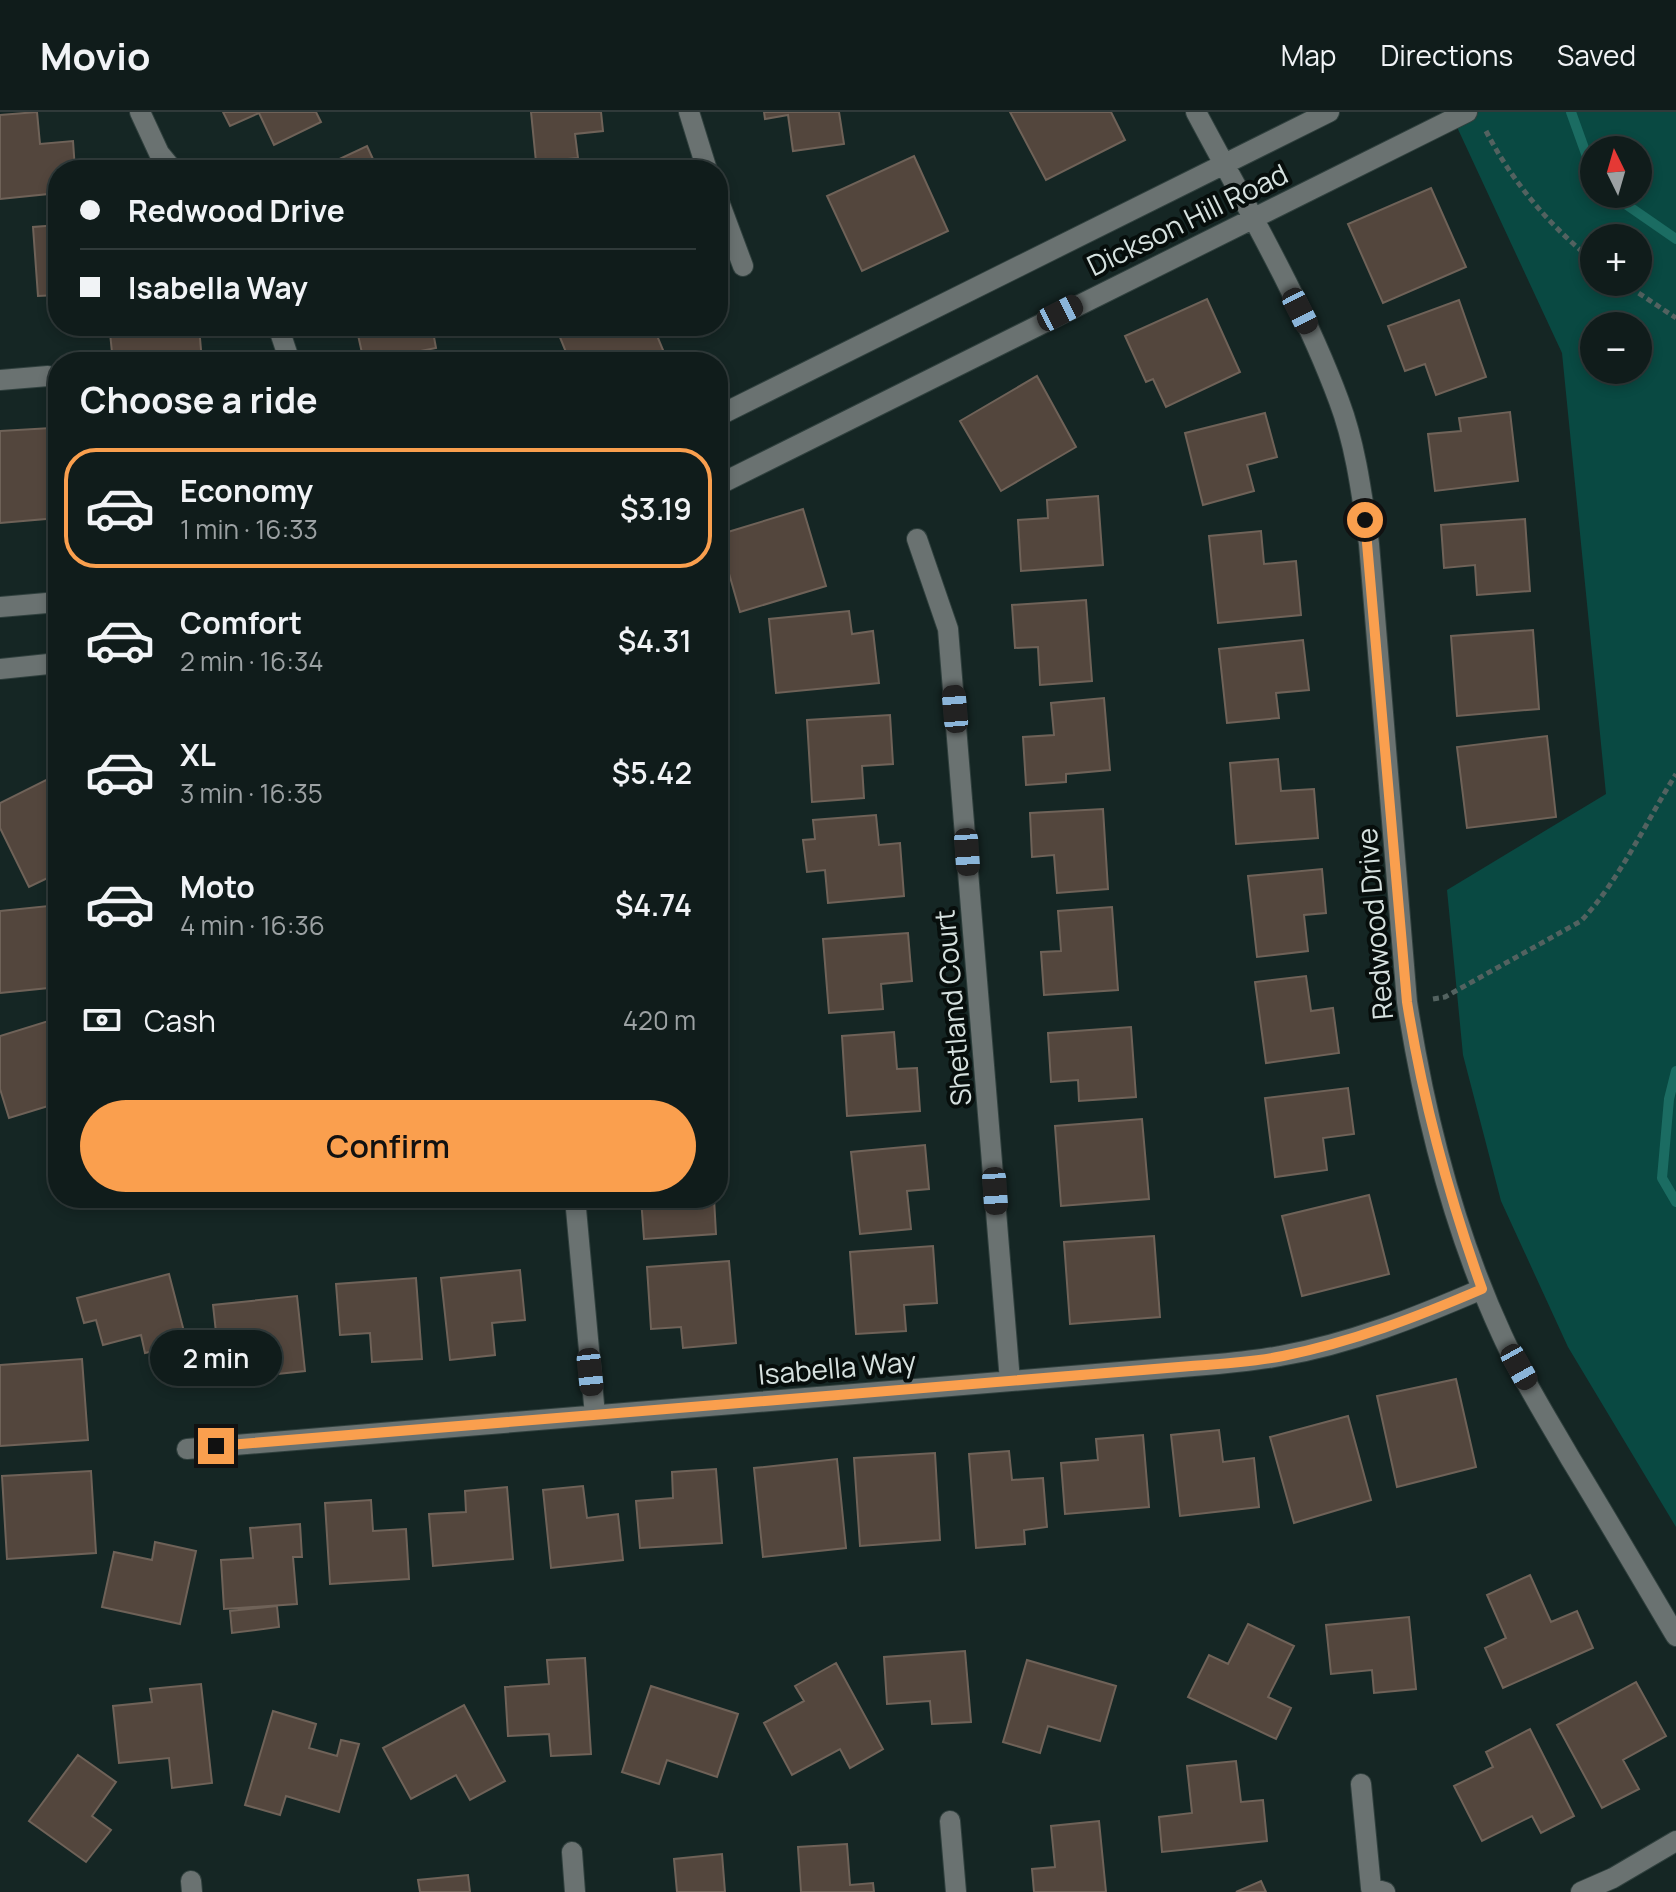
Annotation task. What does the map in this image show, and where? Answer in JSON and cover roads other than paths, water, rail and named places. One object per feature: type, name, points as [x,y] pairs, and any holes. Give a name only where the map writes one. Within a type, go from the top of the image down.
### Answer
[{"type":"street","points":[[140,112],[165,160]]},
{"type":"street","points":[[689,112],[704,160]]},
{"type":"street","name":"Redwood Drive","points":[[1196,112],[1311,334],[1340,403],[1358,472],[1369,544],[1407,1002],[1417,1068],[1436,1150],[1482,1289],[1503,1339],[1676,1636]]},
{"type":"street","name":"Dickson Hill Road","points":[[728,411],[1329,112]]},
{"type":"street","name":"Dickson Hill Road","points":[[728,480],[1467,112]]},
{"type":"street","points":[[728,226],[743,266]]},
{"type":"street","points":[[0,380],[48,376]]},
{"type":"street","name":"Shetland Court","points":[[917,539],[948,629],[1010,1381]]},
{"type":"street","points":[[0,607],[48,603]]},
{"type":"street","points":[[0,669],[48,664]]},
{"type":"street","points":[[576,1208],[595,1415]]},
{"type":"street","name":"Isabella Way","points":[[187,1449],[1281,1356],[1361,1337],[1482,1289]]},
{"type":"street","points":[[1361,1784],[1371,1888],[1385,1892]]},
{"type":"street","points":[[950,1821],[956,1892]]},
{"type":"street","points":[[1581,1892],[1613,1878],[1676,1841]]},
{"type":"street","points":[[572,1852],[575,1892]]},
{"type":"waterway","points":[[1571,112],[1580,137]]},
{"type":"waterway","points":[[1631,208],[1676,239]]},
{"type":"waterway","points":[[1676,1071],[1669,1099],[1662,1178],[1676,1202]]}]
